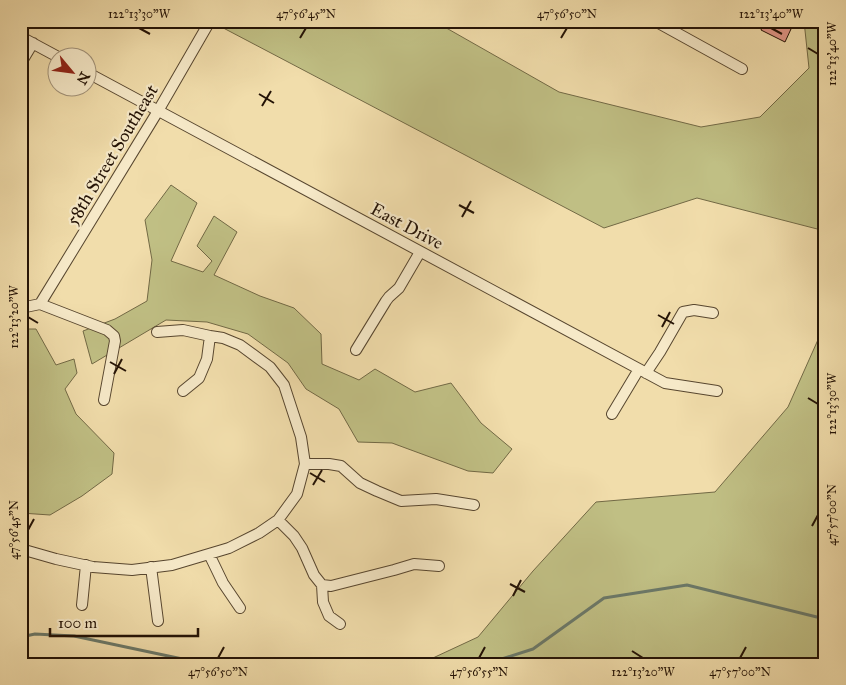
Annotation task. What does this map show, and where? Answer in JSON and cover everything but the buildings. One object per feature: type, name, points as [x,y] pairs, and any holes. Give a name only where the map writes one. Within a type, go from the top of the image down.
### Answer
[{"type":"street","name":"58th Street Southeast","points":[[40,304],[210,21]]},
{"type":"street","points":[[655,21],[742,69]]},
{"type":"street","points":[[21,37],[48,51]]},
{"type":"street","points":[[21,63],[33,43]]},
{"type":"street","name":"East Drive","points":[[98,77],[665,383],[717,391]]},
{"type":"street","points":[[356,350],[389,296],[399,288],[420,252]]},
{"type":"street","points":[[21,308],[40,304],[107,330],[114,336],[116,341],[104,400]]},
{"type":"street","points":[[612,414],[643,371],[660,352],[683,312],[694,310],[713,313]]},
{"type":"street","points":[[22,552],[86,566],[132,570],[172,565],[229,548],[259,533],[278,520],[296,494],[305,464],[301,438],[284,385],[270,367],[240,345],[223,338],[183,330],[157,332]]},
{"type":"street","points":[[183,391],[199,378],[207,359],[210,336]]},
{"type":"street","points":[[305,464],[341,466],[360,483],[401,500],[436,499],[474,505]]},
{"type":"street","points":[[278,520],[294,536],[302,548],[314,575],[322,585],[324,602],[329,616],[340,624]]},
{"type":"street","points":[[209,554],[223,583],[240,608]]},
{"type":"street","points":[[322,585],[331,586],[414,564],[439,566]]},
{"type":"street","points":[[82,605],[86,566]]},
{"type":"street","points":[[151,567],[158,621]]},
{"type":"shaded area","points":[[210,21],[434,21],[559,92],[701,127],[760,117],[809,68],[804,21],[825,21],[825,231],[697,198],[604,228]]},
{"type":"shaded area","points":[[171,185],[197,203],[171,261],[203,272],[212,261],[197,246],[214,216],[237,232],[214,275],[260,296],[294,308],[321,334],[322,364],[359,380],[375,369],[415,392],[451,383],[481,423],[512,449],[493,473],[468,471],[392,443],[358,442],[339,409],[306,389],[288,363],[248,334],[207,322],[166,320],[92,364],[83,331],[115,319],[147,301],[152,260],[145,220]]},
{"type":"shaded area","points":[[825,324],[825,664],[420,664],[478,637],[533,571],[596,502],[715,492],[788,407]]},
{"type":"shaded area","points":[[21,329],[36,329],[56,365],[74,359],[77,373],[65,389],[76,414],[114,453],[112,474],[82,496],[50,515],[21,513]]},
{"type":"shaded area","points":[[117,660],[260,660],[277,664],[118,664]]},
{"type":"waterway","points":[[486,664],[533,649],[604,598],[687,585],[825,619]]},
{"type":"waterway","points":[[21,637],[35,634],[74,636],[206,664]]}]
